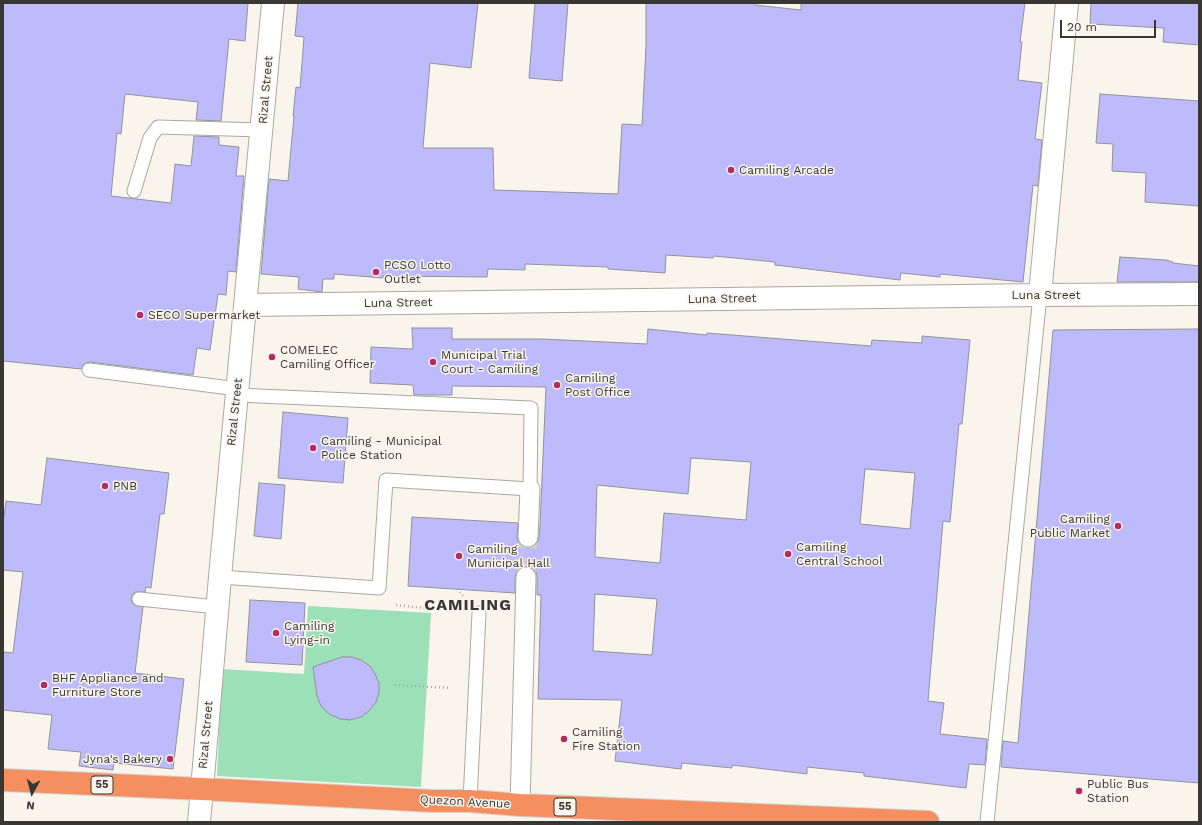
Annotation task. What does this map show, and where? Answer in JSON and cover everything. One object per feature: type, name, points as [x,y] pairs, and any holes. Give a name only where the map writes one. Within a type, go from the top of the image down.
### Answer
[{"type":"highway","name":"Quezon Avenue","points":[[3,780],[433,801],[470,801],[520,805],[602,815],[928,822]]},
{"type":"street","name":"Rizal Street","points":[[199,822],[217,606],[273,3]]},
{"type":"street","points":[[1040,295],[1067,3]]},
{"type":"street","name":"Luna Street","points":[[246,305],[1199,294]]},
{"type":"street","points":[[528,537],[530,489]]},
{"type":"street","points":[[520,805],[526,577]]},
{"type":"lane","points":[[134,191],[150,138],[158,127],[262,130]]},
{"type":"lane","points":[[987,822],[1040,295]]},
{"type":"lane","points":[[89,370],[237,392],[531,408],[530,489],[386,480],[378,588],[220,577]]},
{"type":"lane","points":[[139,599],[217,606]]},
{"type":"lane","points":[[470,801],[479,613]]},
{"type":"path","points":[[378,588],[378,603],[479,613]]},
{"type":"path","points":[[395,685],[476,689]]},
{"type":"green space","points":[[308,606],[431,613],[421,787],[217,776],[222,669],[304,674]]},
{"type":"building","points":[[3,3],[248,3],[245,41],[229,39],[221,121],[196,120],[198,102],[125,94],[121,134],[117,133],[111,196],[171,203],[175,164],[191,166],[194,136],[219,137],[219,145],[239,147],[236,176],[244,176],[236,272],[228,271],[226,295],[218,294],[210,350],[197,348],[193,375],[90,362],[83,365],[81,369],[3,361]]},
{"type":"building","points":[[298,3],[478,3],[471,68],[430,63],[423,148],[493,148],[494,190],[618,194],[622,124],[642,125],[646,46],[646,3],[755,3],[755,5],[801,10],[801,3],[1025,3],[1020,42],[1022,42],[1018,80],[1042,83],[1035,139],[1042,140],[1038,186],[1033,185],[1023,282],[940,274],[940,277],[901,273],[900,280],[775,265],[775,262],[714,256],[713,258],[666,255],[665,273],[608,269],[608,267],[525,264],[525,270],[488,269],[487,277],[383,276],[383,278],[334,274],[334,279],[323,279],[322,292],[298,289],[299,277],[261,274],[269,179],[288,181],[296,87],[300,88],[304,37],[295,36]]},
{"type":"building","points":[[535,3],[568,3],[562,81],[529,78]]},
{"type":"building","points":[[1091,3],[1199,3],[1199,45],[1163,42],[1164,28],[1090,24]]},
{"type":"building","points":[[1100,94],[1199,101],[1199,206],[1145,202],[1146,173],[1112,171],[1113,144],[1096,143]]},
{"type":"building","points":[[1120,257],[1166,260],[1173,263],[1199,266],[1199,282],[1117,282]]},
{"type":"building","name":"Camiling Central School","points":[[412,328],[452,328],[452,339],[543,339],[647,344],[648,329],[707,335],[707,333],[871,346],[872,340],[922,343],[922,336],[970,340],[962,424],[959,424],[950,522],[943,521],[928,701],[944,703],[940,734],[987,739],[985,765],[969,764],[966,788],[864,776],[864,773],[807,767],[807,774],[732,765],[732,768],[682,763],[681,769],[615,761],[622,700],[538,699],[541,595],[537,595],[537,577],[536,572],[532,568],[526,566],[521,567],[517,571],[515,577],[515,593],[408,586],[412,517],[518,523],[518,542],[522,546],[528,548],[533,547],[537,543],[540,525],[546,387],[452,386],[452,395],[414,395],[413,385],[370,383],[371,347],[413,349]],"holes":[[[691,458],[751,462],[746,520],[664,513],[660,563],[595,557],[597,485],[688,494]],[[865,469],[915,473],[910,529],[860,524]],[[595,594],[657,599],[652,655],[593,651]]]},
{"type":"building","name":"Camiling Public Market","points":[[1199,329],[1199,783],[1001,767],[1003,741],[1018,743],[1053,330]]},
{"type":"building","name":"Camiling - Municipal Police Station","points":[[283,412],[348,418],[343,483],[278,478]]},
{"type":"building","points":[[47,458],[169,473],[164,514],[160,514],[151,588],[146,587],[145,592],[135,592],[131,599],[134,605],[143,607],[135,673],[184,679],[173,769],[114,763],[113,770],[79,766],[81,752],[48,749],[52,715],[3,710],[3,652],[13,653],[23,572],[3,570],[3,524],[6,501],[41,505]]},
{"type":"building","points":[[259,483],[285,485],[281,539],[254,536]]},
{"type":"building","name":"Camiling Lying-in","points":[[250,600],[305,603],[302,665],[246,662]]},
{"type":"building","points":[[342,657],[352,657],[361,660],[370,666],[379,683],[379,693],[376,702],[370,710],[361,717],[350,720],[340,719],[329,714],[321,706],[317,696],[313,667]]},
{"type":"tunnel","points":[[526,577],[528,537]]},
{"type":"place","name":"Camiling Arcade","points":[[731,170]]},
{"type":"place","name":"PCSO Lotto Outlet","points":[[376,272]]},
{"type":"place","name":"SECO Supermarket","points":[[140,315]]},
{"type":"place","name":"COMELEC Camiling Officer","points":[[272,357]]},
{"type":"place","name":"Municipal Trial Court - Camiling","points":[[433,362]]},
{"type":"place","name":"Camiling Post Office","points":[[557,385]]},
{"type":"place","name":"Camiling - Municipal Police Station","points":[[313,448]]},
{"type":"place","name":"PNB","points":[[105,486]]},
{"type":"place","name":"Camiling Public Market","points":[[1118,526]]},
{"type":"place","name":"Camiling Central School","points":[[788,554]]},
{"type":"place","name":"Camiling Municipal Hall","points":[[459,556]]},
{"type":"place","name":"Camiling Lying-in","points":[[276,633]]},
{"type":"place","name":"BHF Appliance and Furniture Store","points":[[44,685]]},
{"type":"place","name":"Camiling Fire Station","points":[[564,739]]},
{"type":"place","name":"Jyna's Bakery","points":[[170,759]]},
{"type":"place","name":"Public Bus Station","points":[[1079,791]]},
{"type":"district","name":"CAMILING","points":[[468,605]]}]
